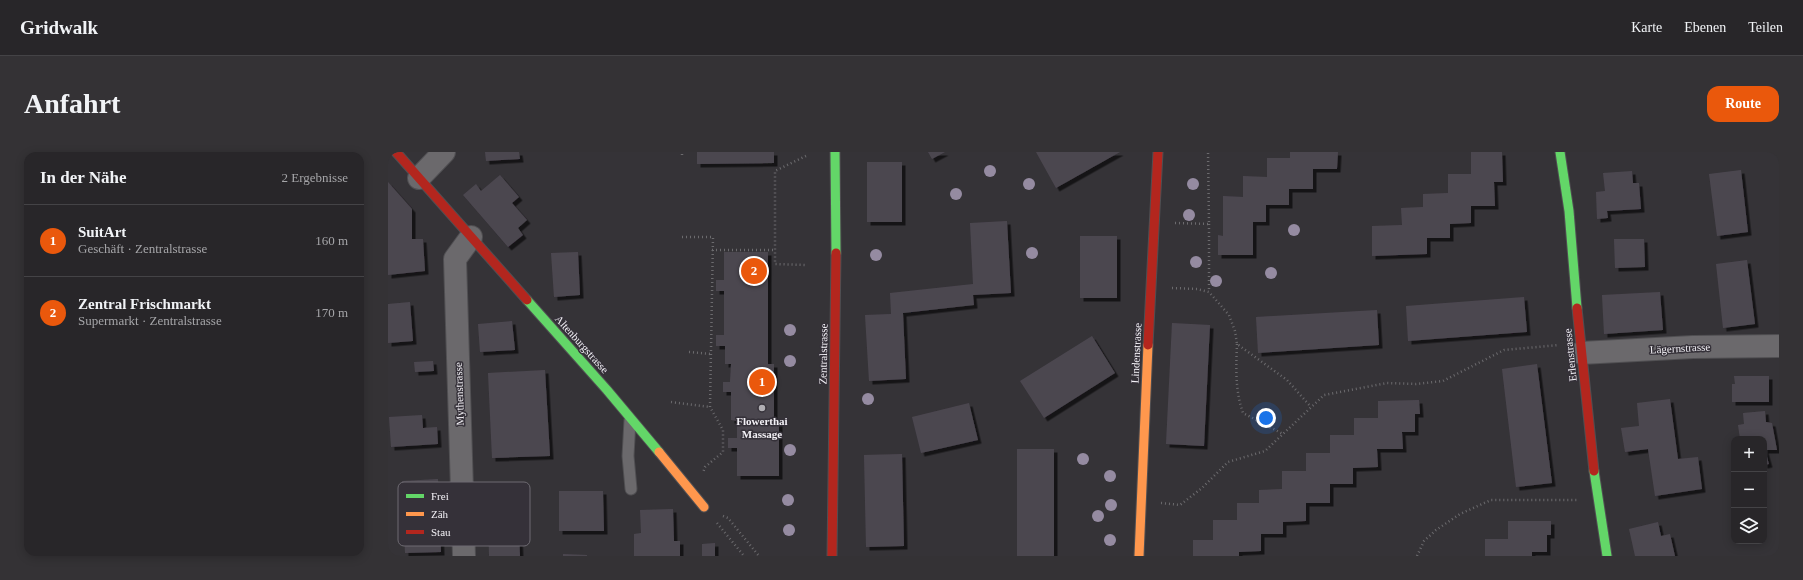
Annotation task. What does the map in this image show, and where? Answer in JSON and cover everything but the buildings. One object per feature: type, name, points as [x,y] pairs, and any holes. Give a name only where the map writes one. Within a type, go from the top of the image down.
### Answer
[{"type":"street","name":"Altenburgstrasse","points":[[396,152],[630,418],[704,507]]},
{"type":"street","points":[[419,178],[444,152]]},
{"type":"street","name":"Zentralstrasse","points":[[832,556],[836,314],[835,152]]},
{"type":"street","name":"Lindenstrasse","points":[[1139,556],[1158,152]]},
{"type":"street","name":"Erlenstrasse","points":[[1560,152],[1569,211],[1581,354],[1597,499],[1607,556]]},
{"type":"street","name":"Mythenstrasse","points":[[462,482],[455,259],[471,237]]},
{"type":"street","name":"Lägernstrasse","points":[[1581,354],[1693,347],[1779,346]]},
{"type":"street","name":"Mythenstrasse","points":[[464,546],[464,556]]},
{"type":"lane","points":[[630,418],[628,456],[631,489]]},
{"type":"path","points":[[1208,152],[1209,292]]},
{"type":"path","points":[[806,156],[775,171],[775,264],[807,265]]},
{"type":"path","points":[[1172,223],[1209,224]]},
{"type":"path","points":[[682,237],[713,237],[710,407],[723,430],[723,452],[704,467],[701,479]]},
{"type":"path","points":[[712,250],[775,250]]},
{"type":"path","points":[[1168,288],[1197,289],[1209,292],[1229,315],[1238,344],[1236,373],[1238,397],[1243,412],[1283,434]]},
{"type":"path","points":[[1238,344],[1287,380],[1311,407]]},
{"type":"path","points":[[1156,503],[1180,505],[1202,488],[1228,462],[1265,451],[1324,395],[1387,383],[1416,384],[1443,381],[1504,350],[1560,345]]},
{"type":"path","points":[[689,352],[711,354]]},
{"type":"path","points":[[671,402],[710,407]]},
{"type":"path","points":[[1416,556],[1424,541],[1436,530],[1460,514],[1490,500],[1578,500]]},
{"type":"path","points":[[704,507],[744,556]]},
{"type":"path","points":[[704,507],[728,518],[759,556]]},
{"type":"traffic: fast","points":[[835,152],[836,253]]},
{"type":"traffic: fast","points":[[1560,152],[1569,211],[1577,308]]},
{"type":"traffic: fast","points":[[527,300],[607,390],[659,452]]},
{"type":"traffic: fast","points":[[1594,471],[1607,556]]},
{"type":"traffic: slow","points":[[1139,556],[1148,345]]},
{"type":"traffic: slow","points":[[659,452],[704,507]]},
{"type":"traffic: jam","points":[[396,152],[527,300]]},
{"type":"traffic: jam","points":[[1148,345],[1158,152]]},
{"type":"traffic: jam","points":[[832,556],[836,253]]},
{"type":"traffic: jam","points":[[1577,308],[1594,471]]},
{"type":"place","name":"Zentral Frischmarkt","points":[[754,271]]},
{"type":"place","name":"SuitArt","points":[[762,382]]},
{"type":"place","name":"Flowerthai Massage","points":[[762,408]]}]
